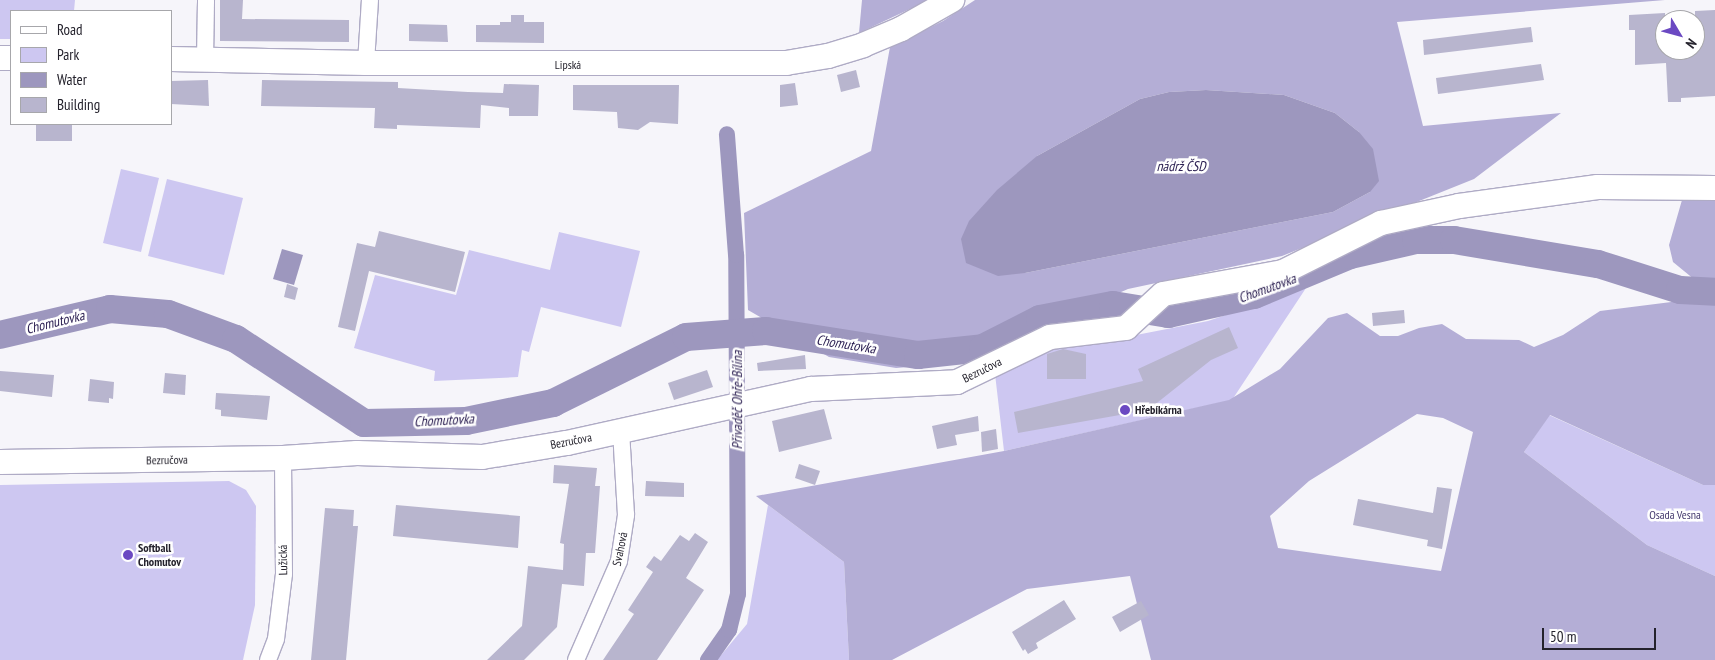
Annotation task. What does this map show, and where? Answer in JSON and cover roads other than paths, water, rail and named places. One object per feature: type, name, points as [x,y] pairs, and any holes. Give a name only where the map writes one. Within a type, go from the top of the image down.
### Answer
[{"type":"street","points":[[205,59],[206,0]]},
{"type":"street","points":[[366,63],[370,0]]},
{"type":"street","name":"Lipská","points":[[172,59],[366,63],[786,63],[828,56],[863,45],[901,29],[952,0]]},
{"type":"street","name":"Bezručova","points":[[0,462],[283,458],[357,453],[482,456],[621,430],[811,390],[957,382],[1050,337],[1126,328],[1163,294],[1282,272],[1381,223],[1459,206],[1598,187],[1715,188]]},
{"type":"street","name":"Svahová","points":[[576,660],[620,561],[626,515],[621,430]]},
{"type":"street","name":"Lužická","points":[[268,660],[276,639],[284,574],[283,458]]},
{"type":"water","name":"nádrž ČSD","points":[[1206,90],[1284,95],[1335,113],[1359,132],[1373,149],[1379,181],[1370,192],[1333,212],[1025,273],[998,276],[966,263],[961,239],[969,221],[997,190],[1037,156],[1140,99],[1169,92]]},
{"type":"water","points":[[282,249],[303,255],[294,285],[273,279]]},
{"type":"waterway","name":"Přivaděč Ohře-Bílina","points":[[708,660],[729,630],[738,594],[736,255],[727,134]]},
{"type":"waterway","name":"Chomutovka","points":[[0,335],[110,309],[168,314],[236,339],[364,423],[466,421],[553,403],[686,337],[766,331],[918,355],[983,348],[1040,319],[1113,305],[1168,314],[1254,295],[1350,255],[1416,240],[1454,240],[1598,264],[1680,290],[1715,292]]},
{"type":"place","name":"Hřebíkárna","points":[[1125,410]]},
{"type":"place","name":"Softball Chomutov","points":[[128,555]]},
{"type":"park label","name":"Osada Vesna","points":[[1675,515]]}]
